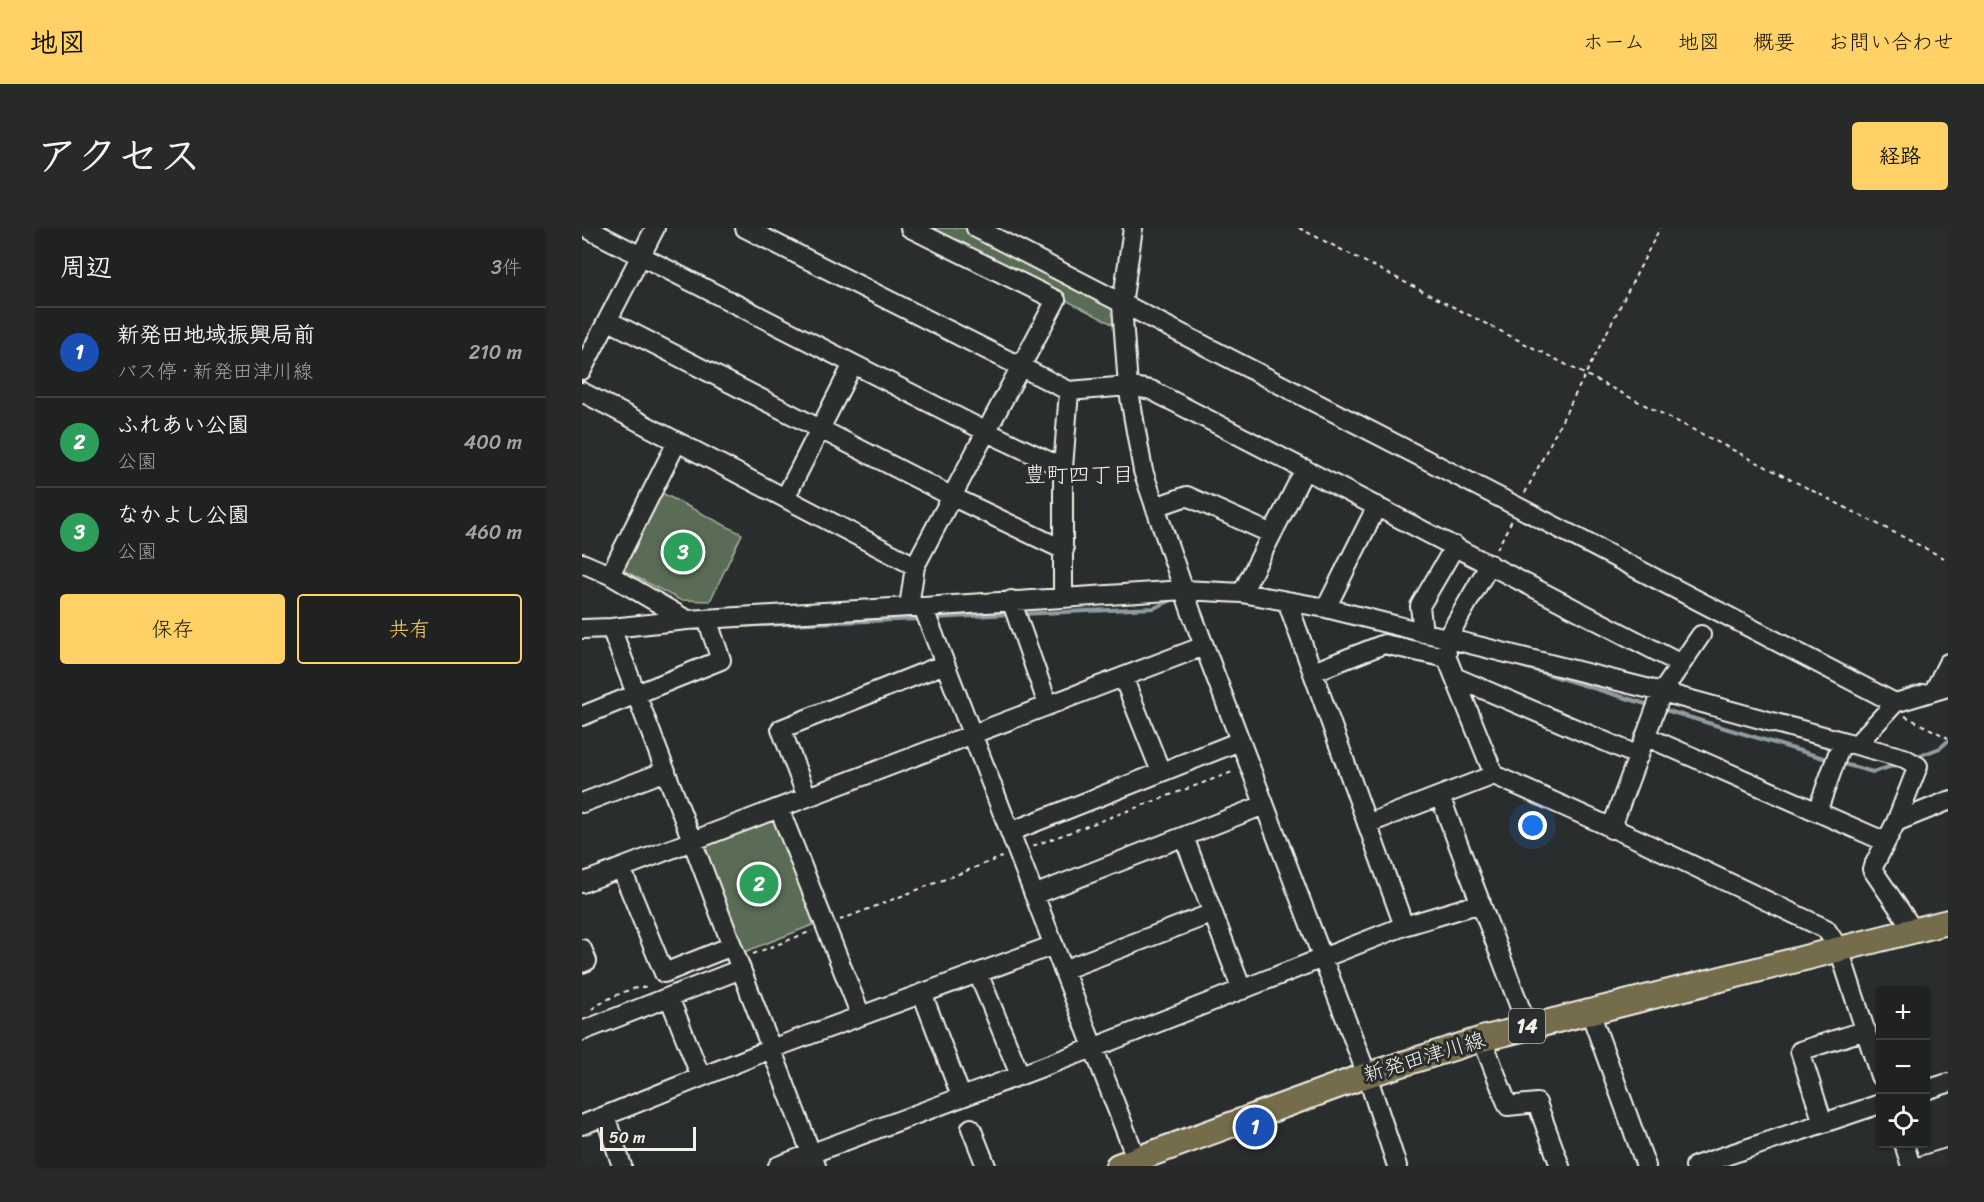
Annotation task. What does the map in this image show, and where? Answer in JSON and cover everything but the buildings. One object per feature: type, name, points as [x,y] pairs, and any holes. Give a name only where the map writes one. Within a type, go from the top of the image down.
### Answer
[{"type":"main road","name":"新発田津川線","points":[[1142,1161],[1366,1075],[1482,1039],[1948,922]]},
{"type":"street","points":[[586,228],[987,432],[1064,468]]},
{"type":"street","points":[[582,370],[656,228]]},
{"type":"street","points":[[745,228],[1069,391],[1128,386],[1151,390],[1681,664]]},
{"type":"street","points":[[910,228],[1056,300],[915,566],[916,607],[945,664],[1093,1048],[1142,1161]]},
{"type":"street","points":[[1133,228],[1122,305],[1128,386],[1143,471],[1204,646],[1323,959],[1397,1166]]},
{"type":"street","points":[[979,229],[1895,703]]},
{"type":"street","points":[[609,321],[953,497],[1064,550]]},
{"type":"street","points":[[785,498],[854,364]]},
{"type":"street","points":[[1063,597],[1064,468],[1069,391]]},
{"type":"street","points":[[582,392],[915,566]]},
{"type":"street","points":[[610,575],[677,442]]},
{"type":"street","points":[[1242,593],[1305,469]]},
{"type":"street","points":[[1155,507],[1186,496],[1272,534]]},
{"type":"street","points":[[1326,608],[1377,506]]},
{"type":"street","points":[[1423,633],[1420,606],[1455,546]]},
{"type":"street","points":[[582,563],[610,575],[687,620]]},
{"type":"street","points":[[1490,564],[1446,640],[1447,658],[1457,678],[1494,775],[1637,839],[1826,929],[1839,949],[1876,1061]]},
{"type":"street","points":[[582,629],[687,620],[1184,590],[1242,593],[1326,608],[1446,640],[1662,692],[1910,760],[1918,766],[1896,822],[1872,869],[1914,931]]},
{"type":"street","points":[[1011,600],[1048,705]]},
{"type":"street","points":[[1287,601],[1404,926]]},
{"type":"street","points":[[582,716],[721,660],[707,619]]},
{"type":"street","points":[[611,628],[814,1159]]},
{"type":"street","points":[[1611,829],[1662,692],[1701,636]]},
{"type":"street","points":[[1313,672],[1384,644],[1447,658]]},
{"type":"street","points":[[582,883],[1204,646]]},
{"type":"street","points":[[1817,812],[1849,743],[1895,703],[1941,689],[1948,663]]},
{"type":"street","points":[[807,797],[781,729],[945,664]]},
{"type":"street","points":[[1123,676],[1161,772]]},
{"type":"street","points":[[1457,678],[1639,756]]},
{"type":"street","points":[[1647,737],[1886,842]]},
{"type":"street","points":[[1010,832],[1240,741]]},
{"type":"street","points":[[582,804],[666,771]]},
{"type":"street","points":[[1367,824],[1494,775]]},
{"type":"street","points":[[1440,796],[1527,1026]]},
{"type":"street","points":[[1896,822],[1948,801]]},
{"type":"street","points":[[1034,895],[1264,805]]},
{"type":"street","points":[[779,808],[861,1016]]},
{"type":"street","points":[[1184,837],[1242,990]]},
{"type":"street","points":[[621,868],[664,973],[737,958]]},
{"type":"street","points":[[778,1166],[814,1159],[961,1096],[1093,1048],[1404,926],[1481,903]]},
{"type":"street","points":[[1064,970],[1213,913]]},
{"type":"street","points":[[582,1125],[771,1049],[1054,945]]},
{"type":"street","points":[[582,949],[587,961],[582,963]]},
{"type":"street","points":[[582,1031],[737,958]]},
{"type":"street","points":[[978,972],[1020,1075]]},
{"type":"street","points":[[922,993],[961,1096]]},
{"type":"street","points":[[664,994],[702,1077]]},
{"type":"street","points":[[1590,1012],[1646,1166]]},
{"type":"street","points":[[1823,1123],[1800,1051],[1866,1030]]},
{"type":"street","points":[[1482,1039],[1508,1106],[1537,1103],[1560,1166]]},
{"type":"street","points":[[1930,1089],[1948,1083]]},
{"type":"street","points":[[1707,1164],[1876,1106]]},
{"type":"street","points":[[605,1116],[622,1166]]},
{"type":"street","points":[[970,1128],[986,1166]]},
{"type":"street","points":[[1906,1148],[1911,1166]]},
{"type":"street","points":[[1921,1166],[1948,1158]]},
{"type":"path","points":[[1299,228],[1948,560]]},
{"type":"path","points":[[1490,564],[1660,228]]},
{"type":"path","points":[[1943,735],[1948,738]]},
{"type":"path","points":[[737,958],[1249,765]]},
{"type":"path","points":[[588,1012],[601,1002],[641,986],[664,994]]},
{"type":"green space","points":[[925,228],[970,228],[1120,307],[1122,329]]},
{"type":"green space","points":[[662,493],[742,534],[710,601],[680,600],[623,570]]},
{"type":"green space","points":[[776,817],[820,922],[742,953],[699,847]]},
{"type":"waterway","points":[[1021,614],[1154,608],[1177,598]]},
{"type":"waterway","points":[[934,618],[1011,614]]},
{"type":"waterway","points":[[733,626],[921,619]]},
{"type":"waterway","points":[[1521,666],[1652,706]]},
{"type":"waterway","points":[[1662,709],[1830,760]]},
{"type":"waterway","points":[[1914,758],[1940,748],[1948,741]]},
{"type":"waterway","points":[[1840,763],[1873,772],[1899,764]]},
{"type":"place","name":"なかよし公園","points":[[683,552]]},
{"type":"place","name":"ふれあい公園","points":[[759,884]]},
{"type":"place","name":"新発田地域振興局前","points":[[1255,1127]]},
{"type":"district","name":"豊町四丁目","points":[[1079,474]]}]
